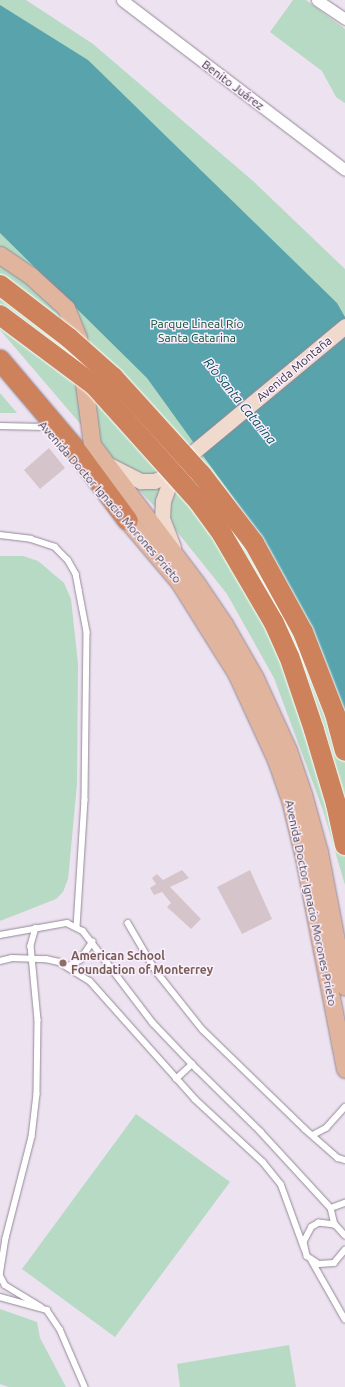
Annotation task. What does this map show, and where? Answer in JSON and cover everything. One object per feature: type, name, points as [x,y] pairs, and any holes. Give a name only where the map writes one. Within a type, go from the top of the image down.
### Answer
[{"type":"highway","points":[[0,285],[69,338],[113,377],[202,475],[254,543],[303,632],[335,714],[345,751]]},
{"type":"highway","points":[[0,315],[94,385],[199,502],[222,534],[274,623],[289,656],[314,730],[345,845]]},
{"type":"highway","points":[[0,360],[72,445],[128,520]]},
{"type":"main road","name":"Avenida Doctor Ignacio Morones Prieto","points":[[0,255],[31,276],[66,308],[78,337],[92,445],[103,462],[175,553],[224,624],[255,678],[288,750],[319,852],[345,987]]},
{"type":"main road","name":"Avenida Doctor Ignacio Morones Prieto","points":[[0,372],[45,427],[128,520],[179,582],[236,673],[276,760],[290,800],[304,858],[345,1069]]},
{"type":"street","name":"Benito Juárez","points":[[122,0],[345,170]]},
{"type":"street","points":[[324,2],[345,19]]},
{"type":"street","name":"Avenida Montaña","points":[[175,553],[162,519],[165,493],[172,476],[345,326]]},
{"type":"street","name":"Avenida Montaña","points":[[103,462],[140,481],[154,481],[172,476],[345,337]]},
{"type":"lane","points":[[0,426],[45,427]]},
{"type":"lane","points":[[0,535],[31,539],[55,547],[68,560],[76,574],[88,632],[85,800],[78,927]]},
{"type":"lane","points":[[0,935],[67,923],[78,927],[92,942],[153,1023],[192,1064],[262,1132],[331,1208],[335,1225]]},
{"type":"lane","points":[[128,923],[156,971],[203,1030],[338,1158],[345,1160]]},
{"type":"lane","points":[[36,928],[31,940],[31,958],[38,1020],[37,1094],[27,1151],[0,1275],[6,1285],[47,1310],[60,1329],[84,1387]]},
{"type":"lane","points":[[67,967],[80,960],[92,942]]},
{"type":"lane","points":[[0,961],[46,958],[67,967],[94,986],[176,1079],[262,1162],[281,1184],[305,1250],[345,1319]]},
{"type":"lane","points":[[176,1079],[192,1064]]},
{"type":"lane","points":[[313,1135],[326,1128],[345,1106]]},
{"type":"lane","points":[[331,1208],[345,1203]]},
{"type":"lane","points":[[305,1250],[304,1242],[312,1227],[327,1222],[335,1225],[344,1233]]},
{"type":"lane","points":[[312,1260],[326,1265],[334,1263],[345,1250]]},
{"type":"lane","points":[[0,1297],[41,1307]]},
{"type":"green space","name":"Río Santa Catarina","points":[[0,0],[26,0],[93,44],[253,181],[345,269],[345,885],[323,810],[274,678],[227,594],[167,519],[125,476],[0,330]]},
{"type":"green space","points":[[293,0],[306,0],[345,29],[345,103],[336,97],[322,71],[270,32]]},
{"type":"green space","points":[[0,393],[17,413],[0,413]]},
{"type":"green space","points":[[0,556],[23,556],[38,561],[64,583],[71,599],[78,664],[77,784],[68,879],[63,892],[56,899],[0,921]]},
{"type":"green space","points":[[136,1114],[230,1182],[115,1337],[22,1269]]},
{"type":"green space","points":[[0,1309],[37,1322],[40,1338],[66,1387],[9,1387],[0,1384]]},
{"type":"green space","points":[[289,1345],[296,1387],[180,1387],[177,1364]]},
{"type":"water","name":"Río Santa Catarina","points":[[0,5],[88,60],[337,303],[345,317],[345,730],[327,678],[253,525],[147,378],[0,233]]},
{"type":"building","points":[[49,448],[65,468],[40,489],[24,470]]},
{"type":"building","points":[[182,870],[189,878],[170,887],[201,919],[191,929],[167,907],[171,903],[162,892],[154,895],[150,888],[156,884],[152,878],[157,874],[163,880]]},
{"type":"building","points":[[250,870],[272,919],[242,934],[217,887]]},
{"type":"place","name":"American School Foundation of Monterrey","points":[[63,963]]},
{"type":"park label","name":"Parque Lineal Río Santa Catarina","points":[[197,331]]}]
